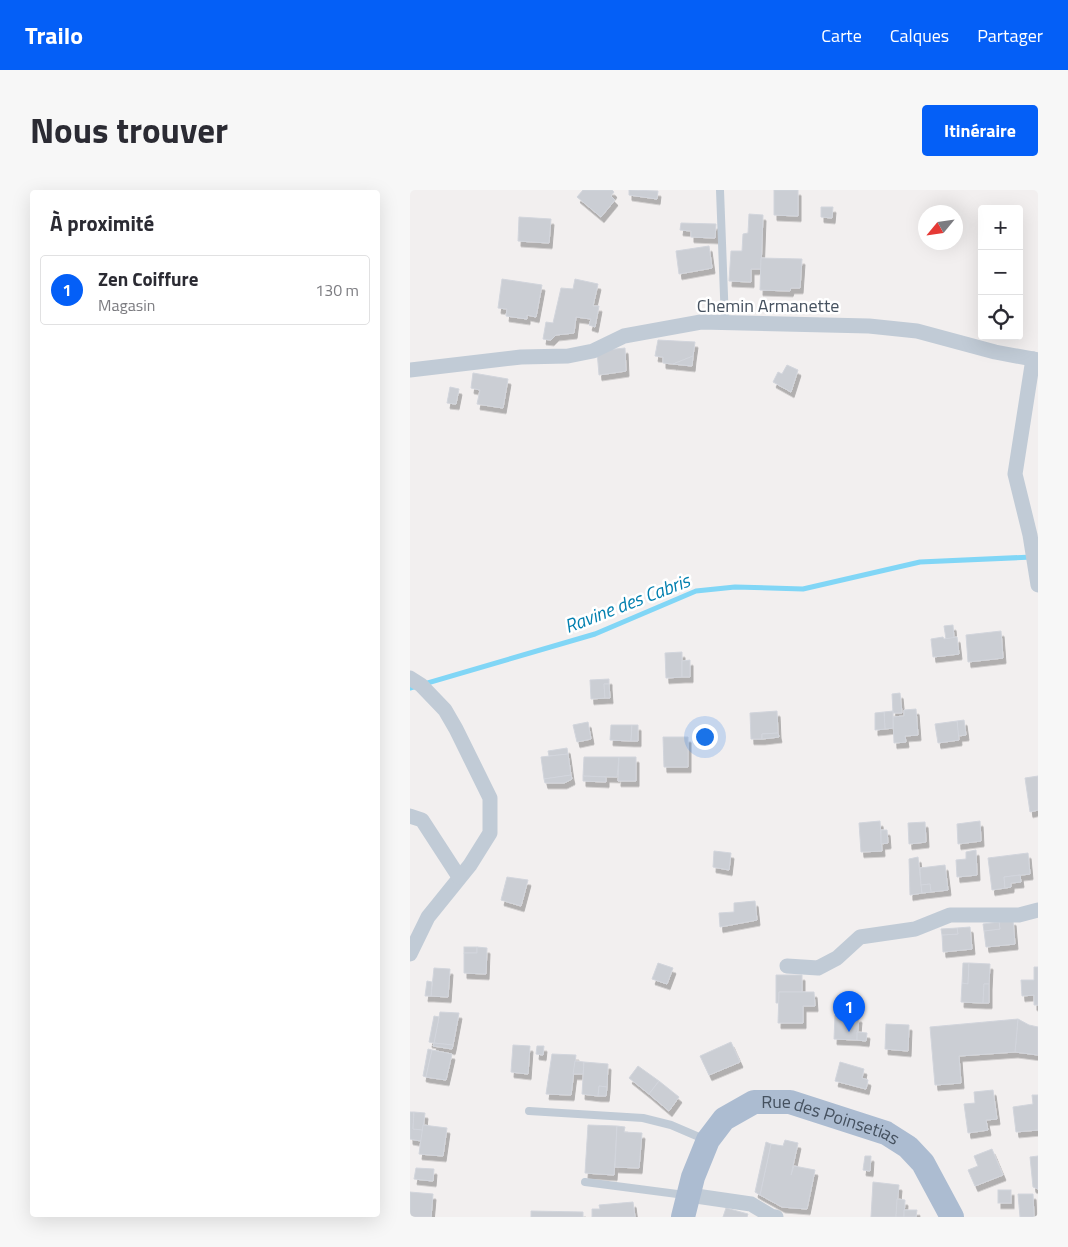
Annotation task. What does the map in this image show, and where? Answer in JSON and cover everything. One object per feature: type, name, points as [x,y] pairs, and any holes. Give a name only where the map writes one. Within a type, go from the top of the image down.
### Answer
[{"type":"main road","name":"Rue des Poinsetias","points":[[686,1206],[708,1140],[724,1119],[754,1102],[790,1102],[886,1133],[908,1147],[923,1163],[952,1217]]},
{"type":"street","name":"Chemin Armanette","points":[[410,370],[521,356],[568,356],[593,351],[624,336],[701,322],[869,326],[917,331],[995,352],[1036,360]]},
{"type":"street","points":[[1036,360],[1015,474],[1030,535],[1038,585]]},
{"type":"street","points":[[410,678],[421,685],[445,710],[490,798],[490,833],[428,917],[410,954]]},
{"type":"street","points":[[410,816],[422,820],[459,877]]},
{"type":"street","points":[[787,966],[818,968],[837,958],[860,937],[916,929],[950,915],[1019,915],[1038,910]]},
{"type":"street","points":[[686,1206],[751,1204],[776,1217]]},
{"type":"lane","points":[[720,190],[725,322]]},
{"type":"lane","points":[[529,1111],[643,1118],[671,1125],[708,1140]]},
{"type":"lane","points":[[585,1182],[686,1206]]},
{"type":"building","points":[[583,190],[612,190],[614,192],[611,196],[615,200],[601,217],[577,197]]},
{"type":"building","points":[[629,190],[658,191],[657,199],[629,195]]},
{"type":"building","points":[[774,190],[798,190],[798,216],[774,215]]},
{"type":"building","points":[[821,207],[833,207],[832,218],[821,217]]},
{"type":"building","points":[[749,214],[763,215],[761,269],[751,269],[751,282],[729,281],[731,251],[742,251],[743,234],[748,233]]},
{"type":"building","points":[[519,217],[551,219],[549,243],[518,241]]},
{"type":"building","points":[[681,223],[716,224],[715,238],[691,237],[691,231],[680,230]]},
{"type":"building","points":[[709,246],[712,268],[679,274],[676,251]]},
{"type":"building","points":[[761,258],[802,259],[800,288],[791,288],[790,291],[760,290]]},
{"type":"building","points":[[502,279],[542,285],[536,317],[527,315],[527,319],[506,316],[507,309],[498,308]]},
{"type":"building","points":[[575,279],[598,284],[593,306],[599,306],[595,327],[589,325],[591,319],[576,317],[574,333],[556,335],[551,340],[543,339],[546,322],[553,323],[561,288],[573,289]]},
{"type":"building","points":[[658,340],[695,342],[693,356],[673,364],[663,363],[663,357],[655,356]]},
{"type":"building","points":[[625,348],[626,371],[599,375],[597,351]]},
{"type":"building","points":[[693,356],[692,366],[673,364]]},
{"type":"building","points":[[787,365],[798,370],[791,392],[773,382],[778,372],[782,374]]},
{"type":"building","points":[[473,373],[508,379],[503,408],[477,404],[480,390],[471,388]]},
{"type":"building","points":[[450,387],[459,389],[456,404],[447,403]]},
{"type":"building","points":[[953,625],[954,638],[946,639],[944,626]]},
{"type":"building","points":[[1001,631],[1003,658],[968,662],[966,635]]},
{"type":"building","points":[[943,637],[944,639],[957,637],[959,654],[933,657],[931,639]]},
{"type":"building","points":[[682,652],[682,677],[666,678],[665,653]]},
{"type":"building","points":[[690,660],[690,677],[682,677],[682,661]]},
{"type":"building","points":[[609,679],[609,684],[604,684],[605,698],[591,699],[590,680]]},
{"type":"building","points":[[604,684],[609,684],[610,698],[605,698]]},
{"type":"building","points":[[900,693],[902,713],[893,713],[892,694]]},
{"type":"building","points":[[916,709],[918,735],[905,736],[906,742],[894,743],[893,717],[904,716],[904,710]]},
{"type":"building","points":[[777,711],[778,733],[762,734],[762,739],[751,739],[750,713]]},
{"type":"building","points":[[893,711],[893,728],[885,729],[884,712]]},
{"type":"building","points":[[884,712],[885,729],[875,730],[875,713]]},
{"type":"building","points":[[964,720],[966,735],[958,736],[957,721]]},
{"type":"building","points":[[957,721],[959,740],[938,743],[935,724]]},
{"type":"building","points":[[588,722],[591,739],[577,742],[573,725]]},
{"type":"building","points":[[611,725],[632,725],[631,741],[610,740]]},
{"type":"building","points":[[632,725],[638,725],[638,741],[631,741]]},
{"type":"building","points":[[778,733],[779,737],[762,739],[762,734]]},
{"type":"building","points":[[663,737],[688,737],[688,767],[664,767]]},
{"type":"building","points":[[567,748],[568,754],[549,756],[548,751]]},
{"type":"building","points":[[568,754],[571,775],[544,779],[541,757]]},
{"type":"building","points":[[584,757],[619,757],[617,777],[583,776]]},
{"type":"building","points":[[619,757],[636,757],[636,781],[618,781]]},
{"type":"building","points":[[571,775],[572,779],[564,783],[545,783],[544,779]]},
{"type":"building","points":[[583,776],[606,777],[606,782],[583,781]]},
{"type":"building","points":[[1038,776],[1038,810],[1030,812],[1025,778]]},
{"type":"building","points":[[880,821],[882,851],[861,852],[859,823]]},
{"type":"building","points":[[980,821],[981,841],[958,844],[957,824]]},
{"type":"building","points":[[925,822],[926,842],[909,844],[908,823]]},
{"type":"building","points":[[881,830],[887,830],[888,843],[881,844]]},
{"type":"building","points":[[976,850],[977,875],[957,877],[956,860],[966,859],[966,852]]},
{"type":"building","points":[[714,851],[731,853],[729,870],[713,867]]},
{"type":"building","points":[[1028,853],[1030,874],[1004,877],[1005,888],[992,890],[988,858]]},
{"type":"building","points":[[918,857],[922,893],[910,895],[909,859]]},
{"type":"building","points":[[945,865],[948,890],[931,892],[930,884],[921,885],[920,868]]},
{"type":"building","points":[[1020,875],[1021,882],[1011,883],[1011,887],[1005,888],[1004,877]]},
{"type":"building","points":[[507,877],[528,880],[521,906],[501,900]]},
{"type":"building","points":[[930,884],[931,892],[922,893],[921,885]]},
{"type":"building","points":[[755,901],[757,920],[720,927],[719,913],[734,912],[734,903]]},
{"type":"building","points":[[1013,920],[1015,944],[986,947],[984,931],[1000,929],[999,922]]},
{"type":"building","points":[[999,922],[1000,929],[984,931],[983,924]]},
{"type":"building","points":[[970,927],[972,949],[943,952],[942,935],[958,934],[957,928]]},
{"type":"building","points":[[957,928],[958,934],[942,935],[941,929]]},
{"type":"building","points":[[464,947],[477,947],[477,953],[464,953]]},
{"type":"building","points":[[477,947],[487,948],[486,974],[464,973],[464,953],[477,953]]},
{"type":"building","points":[[658,963],[673,968],[667,984],[652,979]]},
{"type":"building","points":[[963,963],[969,963],[968,984],[962,983]]},
{"type":"building","points":[[969,963],[990,964],[989,984],[984,984],[983,1003],[961,1002],[962,983],[968,984]]},
{"type":"building","points":[[1034,967],[1038,967],[1038,1005],[1034,1005],[1034,995],[1022,996],[1021,980],[1034,980]]},
{"type":"building","points":[[434,968],[450,969],[448,997],[431,996]]},
{"type":"building","points":[[776,975],[802,975],[802,992],[779,992],[779,1003],[776,1003]]},
{"type":"building","points":[[427,981],[432,982],[431,996],[425,996]]},
{"type":"building","points":[[984,984],[989,984],[989,1003],[983,1003]]},
{"type":"building","points":[[779,992],[814,992],[815,1006],[803,1006],[803,1023],[778,1023]]},
{"type":"building","points":[[440,1012],[459,1013],[453,1045],[434,1043]]},
{"type":"building","points":[[835,1015],[859,1017],[857,1040],[834,1039]]},
{"type":"building","points":[[434,1016],[439,1017],[434,1043],[429,1042]]},
{"type":"building","points":[[1018,1019],[1038,1027],[1038,1055],[1015,1052]]},
{"type":"building","points":[[1018,1019],[1015,1052],[959,1056],[961,1083],[935,1085],[930,1027]]},
{"type":"building","points":[[886,1024],[909,1025],[908,1051],[885,1049]]},
{"type":"building","points":[[857,1032],[867,1033],[866,1041],[857,1040]]},
{"type":"building","points":[[731,1042],[740,1062],[709,1075],[700,1056]]},
{"type":"building","points":[[434,1043],[453,1045],[452,1049],[433,1046]]},
{"type":"building","points":[[513,1045],[530,1046],[528,1074],[511,1072]]},
{"type":"building","points":[[537,1046],[544,1046],[543,1055],[536,1054]]},
{"type":"building","points":[[428,1049],[432,1050],[426,1077],[423,1076]]},
{"type":"building","points":[[432,1050],[452,1054],[446,1080],[426,1077]]},
{"type":"building","points":[[552,1054],[576,1055],[571,1095],[546,1094]]},
{"type":"building","points":[[575,1061],[584,1062],[583,1074],[573,1074]]},
{"type":"building","points":[[584,1062],[608,1064],[607,1087],[599,1086],[598,1096],[582,1094]]},
{"type":"building","points":[[840,1062],[864,1069],[862,1078],[868,1080],[866,1089],[835,1081]]},
{"type":"building","points":[[638,1066],[659,1081],[649,1094],[629,1078]]},
{"type":"building","points":[[659,1081],[679,1097],[669,1111],[649,1094]]},
{"type":"building","points":[[599,1086],[607,1087],[606,1096],[598,1096]]},
{"type":"building","points":[[993,1090],[997,1119],[986,1120],[988,1130],[968,1133],[964,1104],[975,1103],[974,1092]]},
{"type":"building","points":[[1032,1095],[1038,1095],[1038,1130],[1016,1132],[1013,1107],[1033,1104]]},
{"type":"building","points":[[410,1112],[414,1112],[413,1129],[423,1130],[421,1141],[410,1139]]},
{"type":"building","points":[[414,1112],[425,1113],[423,1130],[413,1129]]},
{"type":"building","points":[[423,1125],[447,1128],[443,1156],[419,1154]]},
{"type":"building","points":[[588,1125],[617,1126],[614,1175],[585,1173]]},
{"type":"building","points":[[617,1126],[625,1127],[624,1132],[642,1133],[639,1168],[615,1167]]},
{"type":"building","points":[[785,1140],[798,1143],[791,1175],[794,1166],[815,1170],[807,1209],[782,1207],[760,1195],[771,1144],[783,1146]]},
{"type":"building","points":[[766,1142],[771,1144],[760,1195],[755,1192]]},
{"type":"building","points":[[992,1149],[1003,1175],[975,1186],[968,1170],[978,1166],[974,1156]]},
{"type":"building","points":[[865,1156],[871,1156],[870,1171],[863,1170]]},
{"type":"building","points":[[1038,1156],[1038,1189],[1033,1187],[1030,1157]]},
{"type":"building","points":[[416,1168],[434,1169],[433,1181],[414,1179]]},
{"type":"building","points":[[873,1182],[899,1185],[896,1217],[871,1217]]},
{"type":"building","points":[[998,1190],[1011,1190],[1011,1203],[998,1203]]},
{"type":"building","points":[[410,1192],[433,1194],[431,1217],[410,1217]]},
{"type":"building","points":[[1018,1194],[1033,1194],[1034,1217],[1020,1217]]},
{"type":"building","points":[[897,1199],[905,1200],[904,1217],[896,1217]]},
{"type":"building","points":[[633,1202],[635,1217],[592,1217],[592,1209],[600,1209],[599,1205]]},
{"type":"building","points":[[726,1208],[748,1214],[747,1217],[723,1217]]},
{"type":"building","points":[[904,1210],[917,1210],[916,1217],[904,1217]]},
{"type":"building","points":[[531,1211],[583,1212],[583,1217],[531,1217]]},
{"type":"waterway","name":"Ravine des Cabris","points":[[410,688],[595,634],[696,591],[735,587],[803,589],[920,562],[1032,557]]},
{"type":"place","name":"Zen Coiffure","points":[[849,1032]]}]
